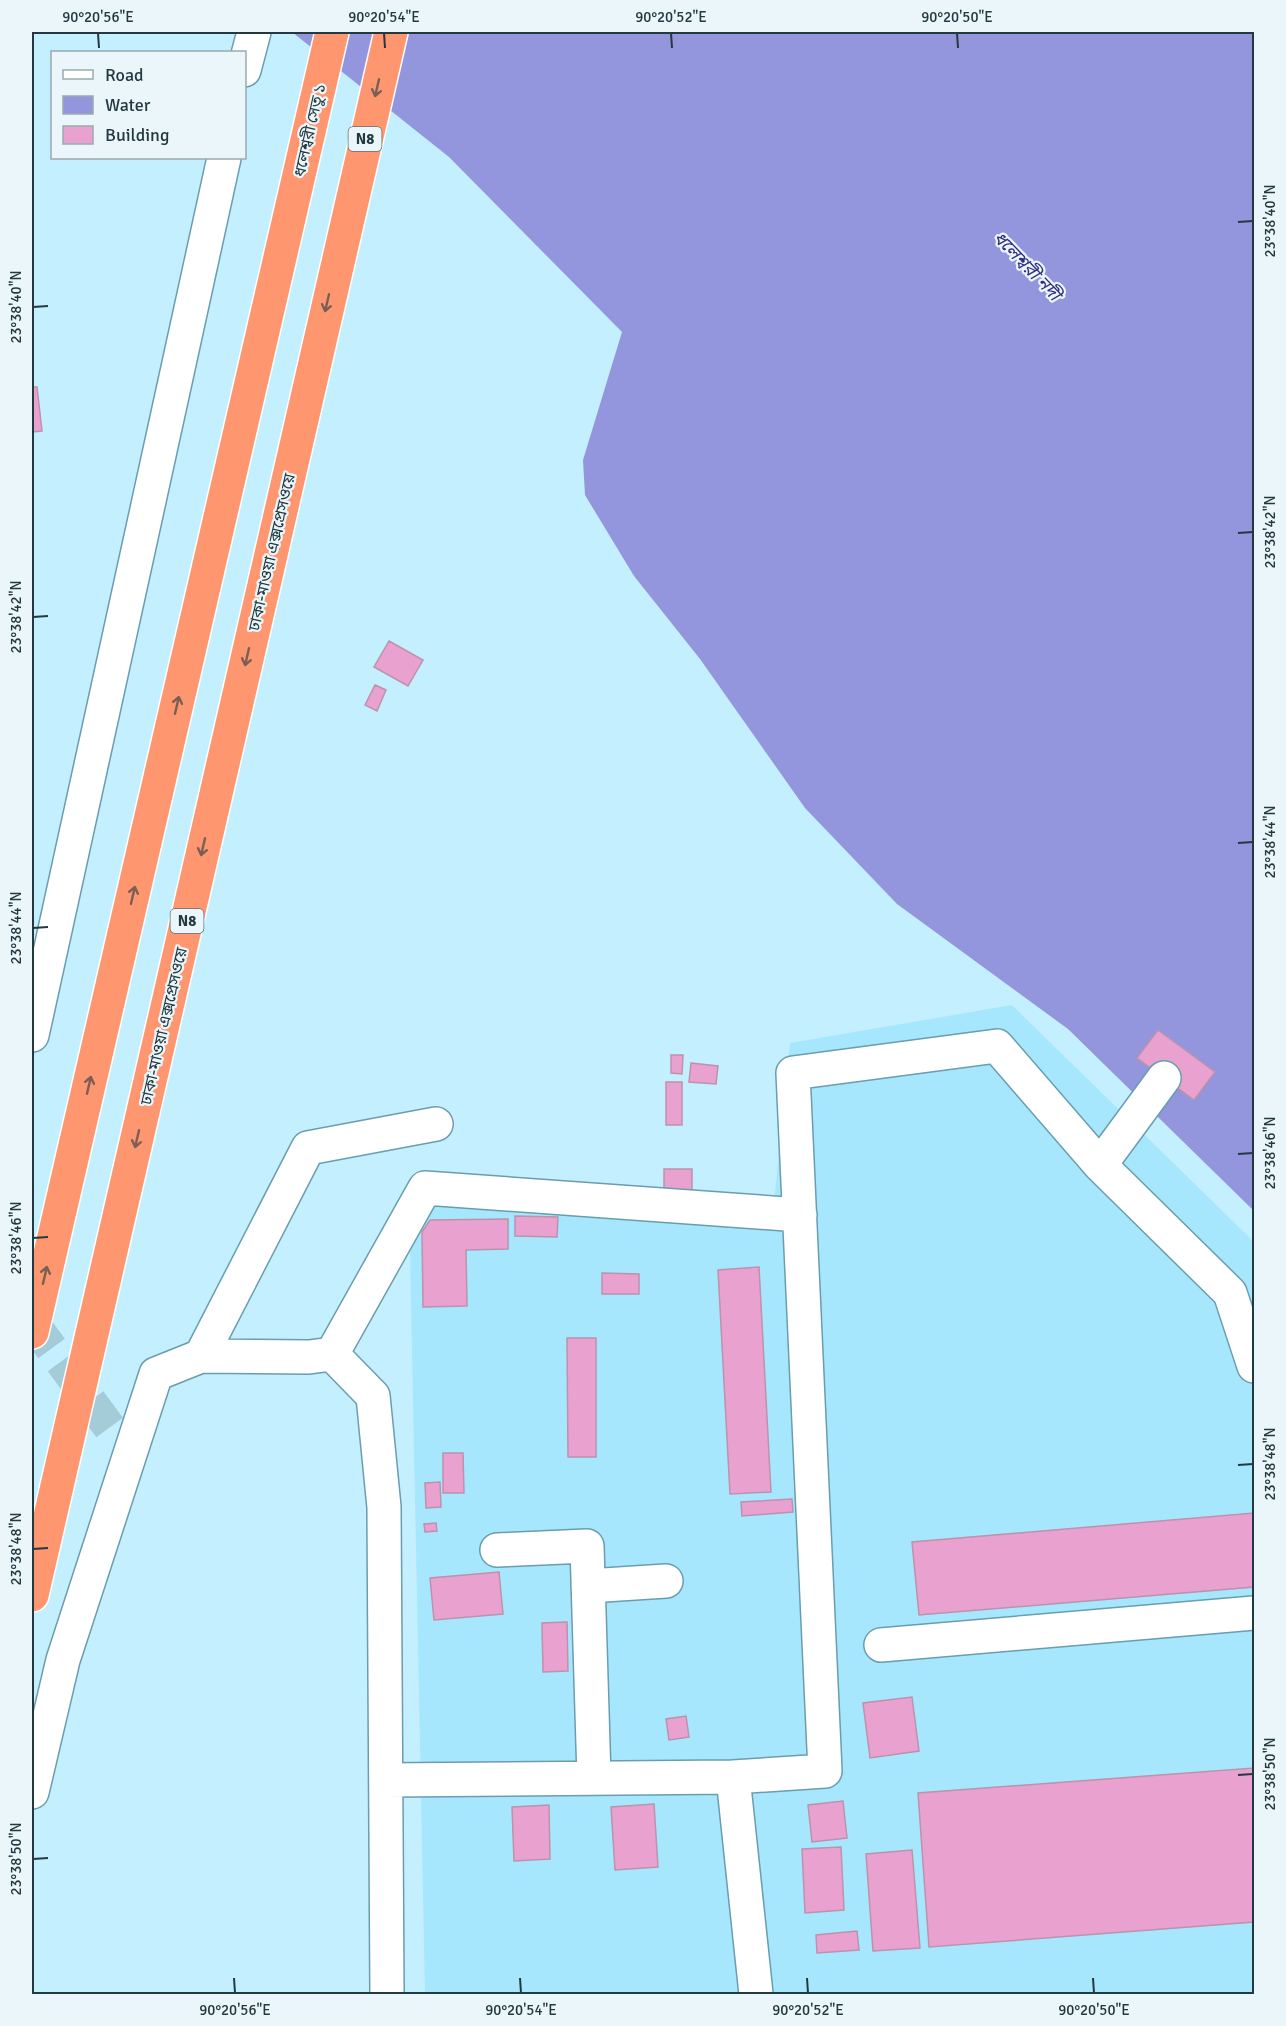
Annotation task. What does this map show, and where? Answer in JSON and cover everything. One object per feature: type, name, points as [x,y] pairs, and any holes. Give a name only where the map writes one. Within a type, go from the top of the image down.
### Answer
[{"type":"highway","name":"ধলেশ্বরী সেতু ১","points":[[32,1332],[332,32]]},
{"type":"highway","name":"ঢাকা-মাওয়া এক্সপ্রেসওয়ে","points":[[32,1595],[390,32]]},
{"type":"street","points":[[246,62],[254,32]]},
{"type":"street","points":[[32,1035],[224,159]]},
{"type":"street","points":[[386,1780],[733,1777],[825,1771],[793,1073],[997,1046],[1100,1165],[1230,1293],[1254,1366]]},
{"type":"street","points":[[1100,1165],[1164,1078]]},
{"type":"street","points":[[201,1356],[308,1148],[436,1124]]},
{"type":"street","points":[[332,1354],[425,1188],[800,1215]]},
{"type":"street","points":[[32,1792],[63,1660],[156,1374],[201,1356],[309,1357],[332,1354]]},
{"type":"street","points":[[332,1354],[373,1396],[384,1507],[387,1995]]},
{"type":"street","points":[[110,1428],[130,1455]]},
{"type":"street","points":[[497,1550],[587,1546],[594,1778]]},
{"type":"street","points":[[588,1586],[666,1581]]},
{"type":"street","points":[[881,1645],[1254,1614]]},
{"type":"street","points":[[733,1777],[756,1995]]},
{"type":"shaded area","points":[[1012,1005],[1254,1242],[1254,1994],[425,1994],[409,1203],[773,1213],[790,1043]]},
{"type":"water","name":"ধলেশ্বরী নদী","points":[[292,32],[1254,32],[1254,1211],[1068,1029],[897,904],[805,808],[700,659],[634,576],[585,495],[583,460],[622,332],[449,157]]},
{"type":"building","points":[[32,387],[37,387],[42,431],[32,432]]},
{"type":"building","points":[[389,641],[423,660],[408,686],[374,667]]},
{"type":"building","points":[[375,685],[386,690],[377,711],[365,705]]},
{"type":"building","points":[[1158,1030],[1215,1072],[1194,1100],[1137,1058]]},
{"type":"building","points":[[671,1055],[683,1055],[682,1074],[671,1073]]},
{"type":"building","points":[[691,1063],[718,1066],[716,1084],[689,1082]]},
{"type":"building","points":[[666,1082],[682,1082],[682,1125],[666,1125]]},
{"type":"building","points":[[664,1169],[692,1169],[692,1193],[664,1193]]},
{"type":"building","points":[[515,1216],[558,1217],[557,1237],[515,1236]]},
{"type":"building","points":[[508,1219],[508,1249],[466,1250],[467,1306],[423,1307],[422,1232],[430,1220]]},
{"type":"building","points":[[759,1267],[771,1492],[730,1494],[718,1270]]},
{"type":"building","points":[[602,1273],[639,1274],[639,1294],[602,1294]]},
{"type":"building","points":[[567,1338],[596,1338],[596,1457],[568,1457]]},
{"type":"building","points":[[443,1453],[463,1453],[464,1493],[443,1493]]},
{"type":"building","points":[[440,1482],[441,1507],[426,1508],[425,1483]]},
{"type":"building","points":[[792,1499],[793,1512],[742,1516],[741,1502]]},
{"type":"building","points":[[1254,1513],[1254,1587],[919,1615],[912,1542]]},
{"type":"building","points":[[436,1523],[437,1531],[425,1532],[424,1524]]},
{"type":"building","points":[[499,1572],[503,1614],[434,1620],[430,1578]]},
{"type":"building","points":[[567,1622],[568,1671],[543,1672],[542,1623]]},
{"type":"building","points":[[912,1697],[919,1751],[870,1758],[863,1703]]},
{"type":"building","points":[[686,1716],[689,1737],[669,1740],[666,1719]]},
{"type":"building","points":[[1254,1768],[1254,1922],[929,1947],[918,1793]]},
{"type":"building","points":[[843,1801],[847,1838],[812,1842],[808,1805]]},
{"type":"building","points":[[654,1804],[658,1867],[615,1870],[611,1807]]},
{"type":"building","points":[[549,1805],[550,1859],[514,1861],[512,1807]]},
{"type":"building","points":[[841,1847],[844,1910],[805,1913],[802,1849]]},
{"type":"building","points":[[912,1850],[920,1948],[873,1951],[866,1854]]},
{"type":"building","points":[[857,1931],[859,1950],[817,1953],[816,1935]]},
{"type":"tunnel","points":[[32,1322],[110,1428]]}]
